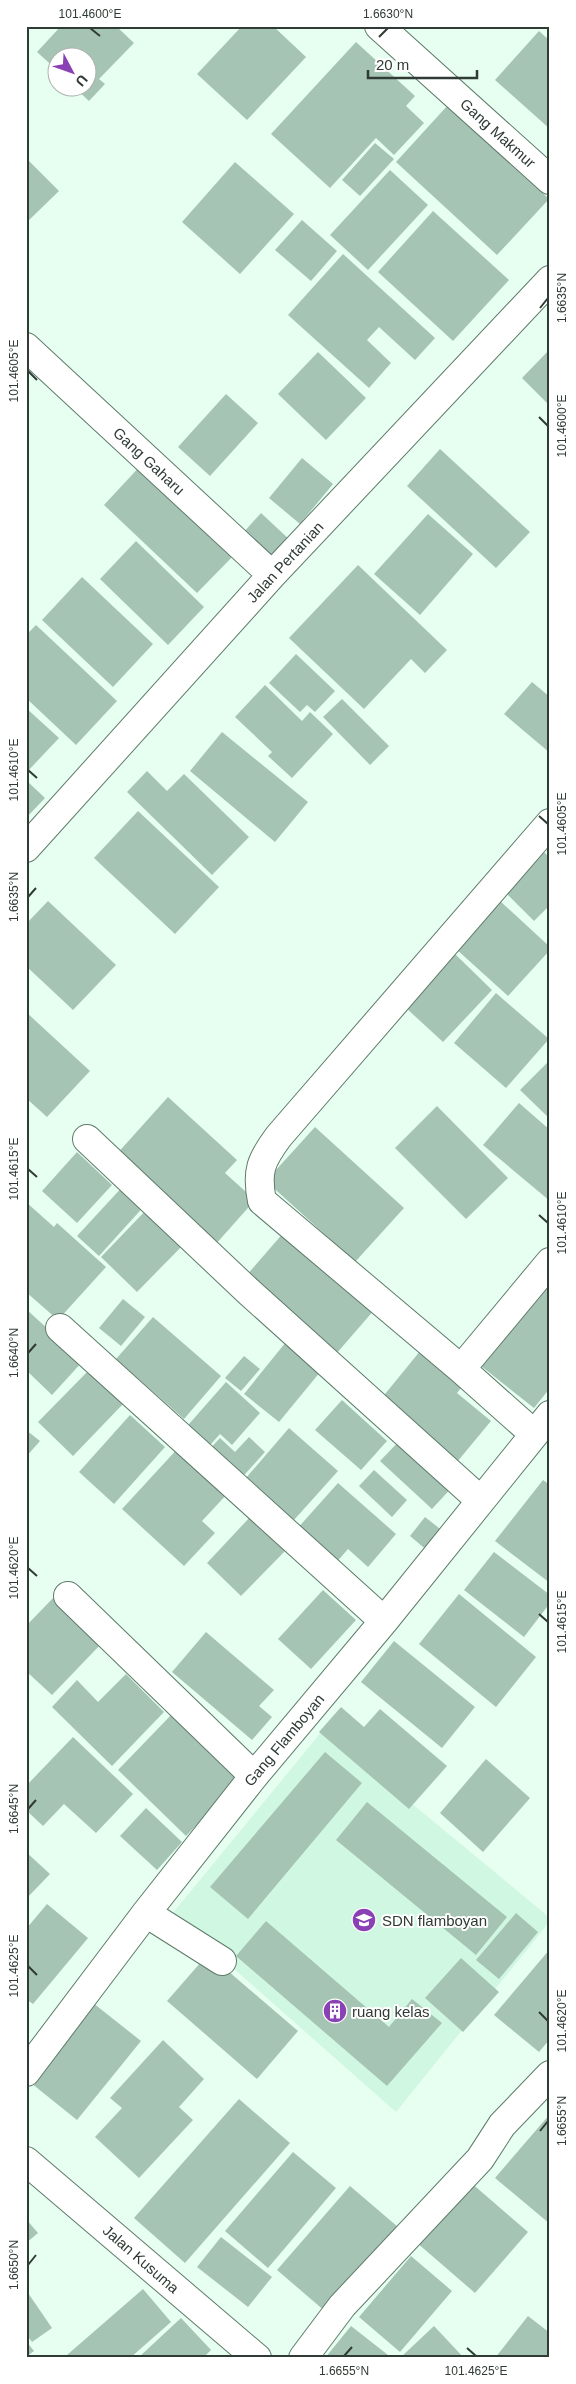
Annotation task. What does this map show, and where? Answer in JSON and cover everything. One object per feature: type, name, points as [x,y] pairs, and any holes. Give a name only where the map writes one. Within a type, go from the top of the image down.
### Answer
[{"type":"street","name":"Gang Makmur","points":[[379,26],[550,180]]},
{"type":"street","name":"Jalan Pertanian","points":[[26,848],[272,575],[550,280]]},
{"type":"street","name":"Gang Gaharu","points":[[26,347],[272,575]]},
{"type":"street","points":[[542,1424],[461,1369],[262,1201],[259,1184],[260,1166],[279,1136],[550,823]]},
{"type":"street","points":[[87,1139],[249,1292],[480,1500]]},
{"type":"street","points":[[461,1369],[550,1262]]},
{"type":"street","points":[[60,1328],[384,1621]]},
{"type":"street","name":"Gang Flamboyan","points":[[26,2072],[146,1913],[254,1776],[384,1621],[542,1424]]},
{"type":"street","points":[[68,1596],[254,1776]]},
{"type":"street","points":[[146,1913],[222,1961]]},
{"type":"street","points":[[303,2358],[342,2306],[480,2159],[502,2125],[550,2075]]},
{"type":"street","name":"Jalan Kusuma","points":[[26,2161],[257,2358]]},
{"type":"shaded area","name":"SDN flamboyan","points":[[323,1730],[550,1918],[550,1921],[396,2112],[172,1914]]},
{"type":"building","points":[[61,26],[116,26],[134,43],[99,79],[105,84],[98,91],[98,48],[48,48],[48,62],[37,52]]},
{"type":"building","points":[[242,26],[273,26],[306,57],[247,120],[197,74]]},
{"type":"building","points":[[539,31],[550,41],[550,129],[495,80]]},
{"type":"building","points":[[356,42],[415,96],[406,106],[424,123],[394,155],[376,138],[330,188],[271,134]]},
{"type":"building","points":[[448,105],[549,199],[497,255],[396,162]]},
{"type":"building","points":[[375,143],[394,159],[360,196],[342,180]]},
{"type":"building","points":[[26,158],[59,191],[26,223]]},
{"type":"building","points":[[235,162],[294,214],[240,274],[182,222]]},
{"type":"building","points":[[390,170],[428,205],[368,270],[330,235]]},
{"type":"building","points":[[433,211],[509,280],[453,341],[378,272]]},
{"type":"building","points":[[302,220],[337,251],[311,281],[275,250]]},
{"type":"building","points":[[343,254],[435,338],[415,360],[379,327],[367,340],[391,363],[369,388],[288,315]]},
{"type":"building","points":[[550,349],[550,406],[522,378]]},
{"type":"building","points":[[318,352],[366,398],[326,440],[278,394]]},
{"type":"building","points":[[226,394],[258,423],[210,476],[178,447]]},
{"type":"building","points":[[440,449],[530,532],[496,568],[407,486]]},
{"type":"building","points":[[302,458],[333,484],[300,524],[269,498]]},
{"type":"building","points":[[143,463],[237,552],[197,593],[104,505]]},
{"type":"building","points":[[261,513],[291,541],[273,561],[243,533]]},
{"type":"building","points":[[428,514],[473,554],[420,615],[374,574]]},
{"type":"building","points":[[136,541],[204,607],[168,645],[100,579]]},
{"type":"building","points":[[358,565],[447,650],[425,673],[411,659],[364,709],[289,638]]},
{"type":"building","points":[[82,577],[153,644],[113,687],[42,620]]},
{"type":"building","points":[[36,625],[117,701],[76,745],[26,698],[26,635]]},
{"type":"building","points":[[296,654],[335,691],[315,712],[307,705],[300,712],[269,683]]},
{"type":"building","points":[[532,682],[550,697],[550,753],[504,714]]},
{"type":"building","points":[[265,685],[302,721],[310,712],[333,734],[292,778],[268,756],[272,752],[235,717]]},
{"type":"building","points":[[342,699],[389,746],[370,765],[323,717]]},
{"type":"building","points":[[26,708],[59,738],[26,773]]},
{"type":"building","points":[[222,732],[308,802],[275,842],[190,771]]},
{"type":"building","points":[[147,771],[167,791],[184,774],[249,837],[212,875],[127,792]]},
{"type":"building","points":[[26,780],[45,798],[26,818]]},
{"type":"building","points":[[138,811],[219,887],[175,934],[94,858]]},
{"type":"building","points":[[543,851],[550,858],[550,905],[534,921],[504,891]]},
{"type":"building","points":[[499,900],[550,947],[550,950],[508,996],[455,948]]},
{"type":"building","points":[[48,901],[116,965],[73,1010],[26,966],[26,924]]},
{"type":"building","points":[[455,954],[492,990],[443,1042],[405,1007]]},
{"type":"building","points":[[496,993],[549,1039],[506,1088],[454,1043]]},
{"type":"building","points":[[26,1012],[90,1071],[47,1117],[26,1098]]},
{"type":"building","points":[[550,1060],[550,1119],[520,1090]]},
{"type":"building","points":[[168,1097],[237,1160],[225,1173],[255,1200],[215,1245],[115,1156]]},
{"type":"building","points":[[519,1103],[550,1130],[550,1201],[483,1145]]},
{"type":"building","points":[[437,1106],[508,1178],[466,1219],[395,1148]]},
{"type":"building","points":[[315,1127],[404,1208],[355,1262],[266,1181]]},
{"type":"building","points":[[77,1152],[112,1185],[77,1223],[42,1191]]},
{"type":"building","points":[[125,1184],[147,1203],[99,1256],[77,1236]]},
{"type":"building","points":[[26,1202],[54,1227],[57,1223],[106,1267],[58,1320],[26,1292]]},
{"type":"building","points":[[150,1206],[186,1242],[137,1292],[101,1257]]},
{"type":"building","points":[[285,1231],[375,1309],[336,1354],[246,1276]]},
{"type":"building","points":[[550,1275],[550,1388],[534,1408],[476,1362]]},
{"type":"building","points":[[123,1299],[145,1317],[121,1346],[99,1328]]},
{"type":"building","points":[[26,1309],[83,1361],[52,1395],[26,1370]]},
{"type":"building","points":[[153,1317],[221,1376],[184,1419],[116,1359]]},
{"type":"building","points":[[286,1342],[321,1371],[279,1422],[244,1394]]},
{"type":"building","points":[[425,1345],[468,1379],[457,1393],[491,1421],[457,1462],[381,1399]]},
{"type":"building","points":[[244,1356],[260,1369],[241,1391],[225,1378]]},
{"type":"building","points":[[89,1370],[123,1404],[73,1456],[38,1422]]},
{"type":"building","points":[[226,1382],[260,1413],[232,1445],[220,1434],[204,1452],[182,1432]]},
{"type":"building","points":[[342,1400],[387,1441],[361,1470],[315,1430]]},
{"type":"building","points":[[130,1415],[165,1447],[114,1504],[79,1472]]},
{"type":"building","points":[[289,1428],[338,1471],[294,1520],[246,1478]]},
{"type":"building","points":[[26,1430],[40,1441],[26,1457]]},
{"type":"building","points":[[404,1436],[456,1483],[432,1509],[380,1461]]},
{"type":"building","points":[[249,1437],[265,1452],[237,1483],[205,1454],[220,1438],[235,1452]]},
{"type":"building","points":[[180,1446],[229,1492],[202,1521],[215,1533],[184,1566],[122,1509]]},
{"type":"building","points":[[374,1470],[407,1500],[392,1517],[359,1486]]},
{"type":"building","points":[[543,1480],[550,1485],[550,1583],[495,1541]]},
{"type":"building","points":[[338,1483],[396,1534],[368,1567],[348,1549],[335,1564],[296,1530]]},
{"type":"building","points":[[251,1516],[286,1550],[241,1596],[207,1563]]},
{"type":"building","points":[[425,1517],[444,1532],[429,1552],[410,1536]]},
{"type":"building","points":[[494,1552],[550,1595],[550,1603],[524,1637],[464,1590]]},
{"type":"building","points":[[323,1590],[356,1620],[311,1669],[278,1639]]},
{"type":"building","points":[[459,1594],[536,1657],[496,1707],[419,1644]]},
{"type":"building","points":[[54,1597],[102,1643],[52,1695],[26,1671],[26,1626]]},
{"type":"building","points":[[206,1632],[274,1690],[259,1706],[272,1717],[252,1740],[172,1672]]},
{"type":"building","points":[[394,1641],[475,1707],[442,1748],[361,1682]]},
{"type":"building","points":[[126,1674],[164,1712],[112,1766],[52,1707],[77,1680],[98,1702]]},
{"type":"building","points":[[341,1707],[364,1727],[380,1709],[447,1766],[409,1809],[319,1732]]},
{"type":"building","points":[[173,1713],[241,1779],[186,1836],[118,1770]]},
{"type":"building","points":[[73,1737],[133,1794],[96,1833],[64,1804],[43,1826],[26,1810],[26,1786]]},
{"type":"building","points":[[325,1752],[362,1783],[248,1919],[210,1887]]},
{"type":"building","points":[[486,1759],[530,1798],[483,1852],[440,1813]]},
{"type":"building","points":[[367,1802],[507,1917],[476,1955],[336,1840]]},
{"type":"building","points":[[146,1808],[182,1842],[157,1870],[120,1836]]},
{"type":"building","points":[[26,1852],[50,1874],[26,1899]]},
{"type":"building","points":[[47,1904],[88,1938],[33,2004],[26,1999],[26,1929]]},
{"type":"building","points":[[516,1913],[538,1932],[499,1979],[476,1960]]},
{"type":"building","name":"ruang kelas","points":[[266,1921],[389,2027],[412,1999],[442,2023],[387,2086],[236,1956]]},
{"type":"building","points":[[550,1949],[550,2039],[539,2052],[494,2015]]},
{"type":"building","points":[[208,1954],[298,2031],[257,2079],[167,2001]]},
{"type":"building","points":[[461,1958],[499,1992],[463,2032],[425,1998]]},
{"type":"building","points":[[88,1999],[141,2041],[77,2120],[26,2079]]},
{"type":"building","points":[[163,2040],[204,2079],[179,2107],[193,2120],[139,2178],[95,2137],[122,2108],[110,2098]]},
{"type":"building","points":[[239,2099],[290,2143],[185,2263],[134,2218]]},
{"type":"building","points":[[550,2114],[550,2224],[495,2178]]},
{"type":"building","points":[[293,2152],[336,2188],[268,2268],[225,2231]]},
{"type":"building","points":[[469,2181],[528,2232],[475,2293],[416,2242]]},
{"type":"building","points":[[350,2186],[398,2227],[326,2312],[277,2270]]},
{"type":"building","points":[[26,2219],[38,2233],[26,2243]]},
{"type":"building","points":[[221,2237],[272,2277],[248,2307],[197,2267]]},
{"type":"building","points":[[411,2256],[452,2291],[400,2352],[359,2317]]},
{"type":"building","points":[[143,2289],[171,2322],[130,2358],[69,2358],[67,2355]]},
{"type":"building","points":[[26,2290],[52,2328],[32,2342],[26,2334]]},
{"type":"building","points":[[528,2316],[550,2333],[550,2358],[495,2358]]},
{"type":"building","points":[[181,2318],[211,2350],[203,2358],[138,2358]]},
{"type":"building","points":[[351,2326],[388,2355],[386,2358],[325,2358]]},
{"type":"building","points":[[434,2326],[464,2358],[400,2358]]},
{"type":"building","points":[[26,2341],[34,2351],[26,2357]]},
{"type":"place","name":"SDN flamboyan","points":[[364,1920]]},
{"type":"place","name":"ruang kelas","points":[[335,2011]]}]
